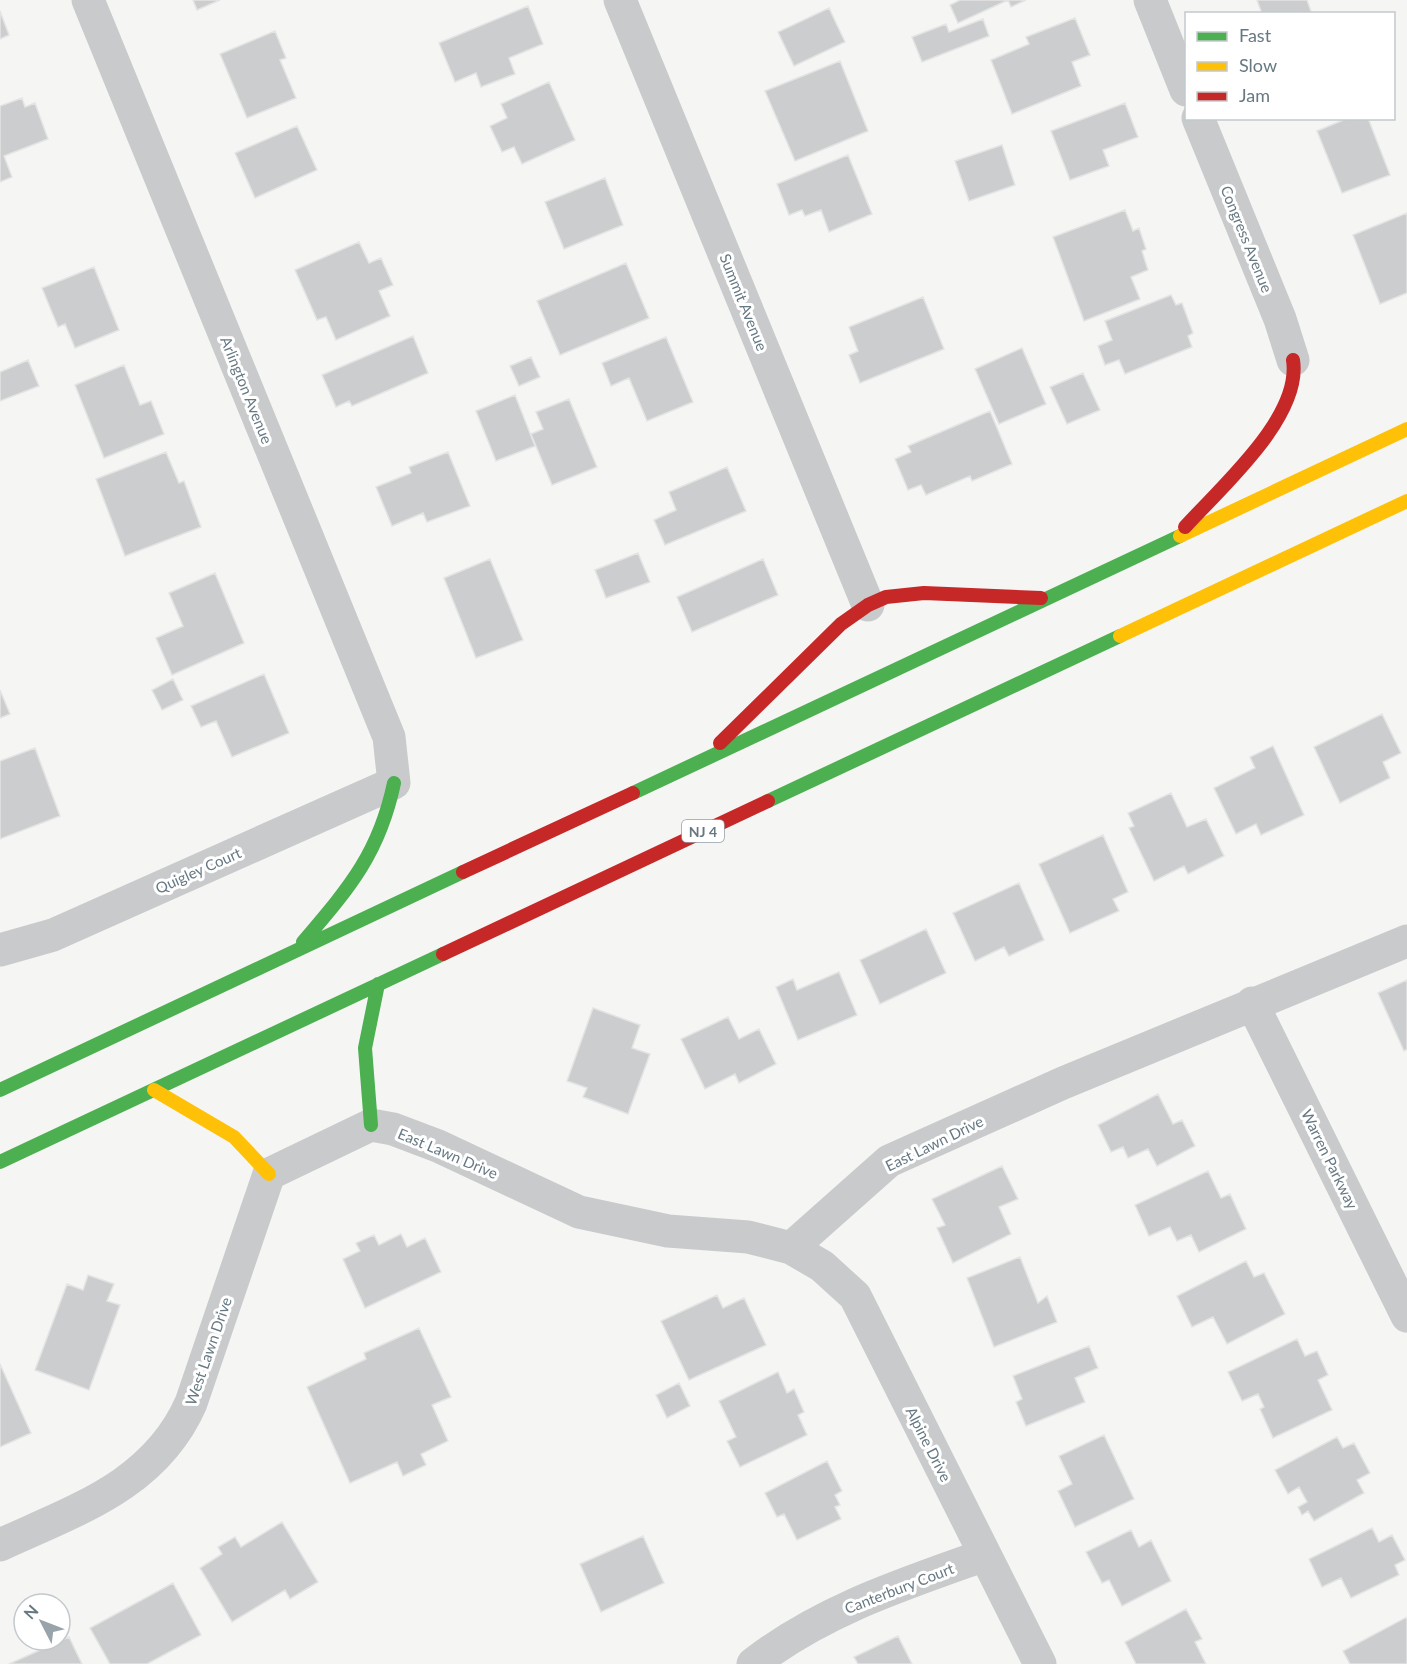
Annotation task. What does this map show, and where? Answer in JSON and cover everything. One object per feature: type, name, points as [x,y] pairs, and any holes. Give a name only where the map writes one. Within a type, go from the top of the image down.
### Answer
[{"type":"highway","points":[[1176,536],[1271,428],[1285,407],[1294,384],[1293,360]]},
{"type":"highway","points":[[0,1090],[1407,429]]},
{"type":"highway","name":"NJ 4","points":[[0,1162],[1407,501]]},
{"type":"highway","points":[[702,761],[841,624],[868,604],[886,597],[924,593],[1046,598]]},
{"type":"highway","points":[[296,950],[367,863],[386,823],[394,783]]},
{"type":"highway","points":[[370,1125],[365,1048],[378,984]]},
{"type":"highway","points":[[154,1090],[234,1137],[270,1174]]},
{"type":"street","name":"Arlington Avenue","points":[[88,0],[389,737],[394,783]]},
{"type":"street","name":"Summit Avenue","points":[[620,0],[868,604]]},
{"type":"street","points":[[1150,0],[1185,88]]},
{"type":"street","name":"Congress Avenue","points":[[1199,120],[1280,319],[1293,360]]},
{"type":"street","name":"Quigley Court","points":[[0,950],[53,935],[394,783]]},
{"type":"street","name":"East Lawn Drive","points":[[370,1125],[393,1129],[438,1146],[579,1212],[668,1231],[748,1237],[791,1248],[889,1161],[1063,1083],[1252,1003],[1407,941]]},
{"type":"street","name":"Warren Parkway","points":[[1252,1003],[1407,1316]]},
{"type":"street","points":[[270,1174],[370,1125]]},
{"type":"street","name":"West Lawn Drive","points":[[0,1545],[93,1503],[116,1489],[158,1456],[182,1424],[270,1174]]},
{"type":"street","name":"Alpine Drive","points":[[791,1248],[822,1266],[855,1296],[1040,1664]]},
{"type":"street","name":"Canterbury Court","points":[[753,1664],[833,1614],[867,1597],[985,1555]]},
{"type":"building","points":[[193,0],[220,0],[197,10]]},
{"type":"building","points":[[960,0],[1008,0],[958,23],[950,5]]},
{"type":"building","points":[[1008,0],[1026,0],[1011,7]]},
{"type":"building","points":[[1257,0],[1307,0],[1311,12],[1261,12]]},
{"type":"building","points":[[528,6],[543,44],[509,58],[515,74],[481,87],[476,73],[455,82],[439,43]]},
{"type":"building","points":[[829,8],[845,42],[794,66],[778,32]]},
{"type":"building","points":[[0,11],[9,35],[0,39]]},
{"type":"building","points":[[1075,18],[1090,55],[1072,62],[1081,86],[1012,114],[991,60],[1029,44],[1026,37]]},
{"type":"building","points":[[983,19],[989,36],[922,62],[912,37],[946,24],[949,32]]},
{"type":"building","points":[[275,31],[286,58],[280,60],[296,98],[247,118],[220,54]]},
{"type":"building","points":[[840,61],[868,131],[795,161],[765,91]]},
{"type":"building","points":[[549,82],[575,140],[522,164],[514,147],[502,152],[490,126],[507,118],[501,104]]},
{"type":"building","points":[[22,98],[25,107],[35,103],[48,139],[4,156],[12,177],[0,182],[0,106]]},
{"type":"building","points":[[1125,103],[1138,137],[1103,150],[1109,166],[1070,180],[1051,131]]},
{"type":"building","points":[[1343,120],[1369,120],[1390,175],[1342,193],[1317,131]]},
{"type":"building","points":[[297,126],[317,170],[255,198],[235,153]]},
{"type":"building","points":[[1002,145],[1015,185],[969,201],[955,161]]},
{"type":"building","points":[[848,155],[872,214],[829,232],[821,210],[805,216],[802,210],[789,215],[777,184]]},
{"type":"building","points":[[605,178],[623,225],[564,249],[545,202]]},
{"type":"building","points":[[1125,210],[1133,231],[1139,228],[1146,249],[1142,251],[1148,270],[1131,277],[1140,299],[1084,321],[1053,237]]},
{"type":"building","points":[[1407,213],[1407,293],[1380,304],[1353,235]]},
{"type":"building","points":[[359,242],[369,263],[381,258],[393,285],[379,291],[390,316],[336,340],[326,317],[317,320],[295,270]]},
{"type":"building","points":[[626,263],[649,318],[560,355],[537,301]]},
{"type":"building","points":[[94,267],[119,330],[75,348],[65,324],[58,327],[42,288]]},
{"type":"building","points":[[1171,295],[1176,305],[1182,303],[1193,333],[1188,336],[1192,347],[1125,374],[1119,360],[1105,365],[1098,346],[1112,340],[1105,321]]},
{"type":"building","points":[[923,297],[944,349],[860,383],[849,355],[858,351],[849,327]]},
{"type":"building","points":[[413,336],[428,373],[352,406],[349,401],[336,407],[322,375]]},
{"type":"building","points":[[666,337],[693,402],[647,421],[629,378],[611,386],[602,363]]},
{"type":"building","points":[[1022,348],[1046,404],[999,424],[975,369]]},
{"type":"building","points":[[531,357],[540,377],[519,386],[510,366]]},
{"type":"building","points":[[28,360],[39,386],[0,401],[0,372]]},
{"type":"building","points":[[124,365],[140,405],[151,401],[164,434],[104,458],[75,385]]},
{"type":"building","points":[[1083,373],[1100,410],[1067,424],[1050,387]]},
{"type":"building","points":[[515,395],[535,446],[496,461],[476,411]]},
{"type":"building","points":[[569,399],[597,467],[552,485],[531,434],[543,429],[536,412]]},
{"type":"building","points":[[990,411],[1012,464],[972,481],[970,476],[926,495],[921,485],[908,490],[895,459],[911,452],[908,446]]},
{"type":"building","points":[[166,452],[179,483],[184,481],[201,527],[125,556],[96,479]]},
{"type":"building","points":[[448,452],[470,506],[427,522],[423,513],[392,526],[376,487],[411,473],[409,467]]},
{"type":"building","points":[[727,467],[746,511],[665,545],[654,520],[676,510],[669,492]]},
{"type":"building","points":[[638,553],[650,582],[606,598],[595,570]]},
{"type":"building","points":[[490,559],[523,640],[476,658],[444,578]]},
{"type":"building","points":[[763,559],[778,595],[692,632],[677,597]]},
{"type":"building","points":[[215,573],[244,643],[172,675],[156,638],[183,626],[169,593]]},
{"type":"building","points":[[264,674],[289,733],[232,757],[216,721],[201,727],[191,706]]},
{"type":"building","points":[[173,679],[183,700],[162,710],[152,690]]},
{"type":"building","points":[[0,690],[10,714],[0,718]]},
{"type":"building","points":[[1382,714],[1401,753],[1383,762],[1390,778],[1340,803],[1314,747]]},
{"type":"building","points":[[1273,746],[1304,815],[1261,835],[1256,824],[1236,834],[1214,788],[1255,768],[1250,757]]},
{"type":"building","points":[[35,748],[60,816],[0,839],[0,761]]},
{"type":"building","points":[[1171,793],[1187,827],[1206,819],[1224,856],[1188,874],[1184,866],[1154,881],[1129,828],[1134,826],[1128,813]]},
{"type":"building","points":[[1103,835],[1128,892],[1113,899],[1119,911],[1070,933],[1039,864]]},
{"type":"building","points":[[1019,883],[1044,940],[1009,956],[1004,947],[975,961],[953,913]]},
{"type":"building","points":[[926,929],[946,973],[880,1004],[860,960]]},
{"type":"building","points":[[839,972],[857,1015],[798,1040],[776,987],[793,979],[797,990]]},
{"type":"building","points":[[1407,980],[1407,1049],[1404,1051],[1378,993]]},
{"type":"building","points":[[593,1008],[640,1025],[632,1048],[650,1054],[628,1114],[583,1097],[587,1088],[567,1081]]},
{"type":"building","points":[[728,1017],[739,1039],[759,1029],[776,1064],[739,1083],[735,1074],[705,1089],[681,1039]]},
{"type":"building","points":[[1158,1094],[1173,1124],[1182,1120],[1195,1146],[1157,1166],[1148,1149],[1128,1158],[1123,1147],[1111,1152],[1098,1125]]},
{"type":"building","points":[[1002,1166],[1018,1199],[999,1207],[1011,1234],[953,1263],[937,1228],[945,1225],[932,1199]]},
{"type":"building","points":[[1208,1171],[1221,1198],[1230,1194],[1246,1229],[1199,1252],[1191,1235],[1177,1241],[1170,1227],[1149,1236],[1135,1205]]},
{"type":"building","points":[[401,1234],[407,1247],[425,1238],[441,1272],[365,1308],[343,1259],[360,1251],[356,1243],[374,1235],[379,1245]]},
{"type":"building","points":[[1020,1257],[1038,1303],[1047,1296],[1057,1322],[994,1347],[967,1278]]},
{"type":"building","points":[[1246,1261],[1254,1277],[1264,1273],[1285,1314],[1227,1344],[1213,1317],[1192,1327],[1177,1296]]},
{"type":"building","points":[[88,1275],[114,1284],[107,1301],[120,1305],[89,1390],[35,1370],[67,1284],[83,1290]]},
{"type":"building","points":[[717,1295],[723,1308],[744,1298],[766,1345],[689,1380],[661,1321]]},
{"type":"building","points":[[419,1328],[451,1397],[432,1405],[448,1441],[421,1454],[426,1465],[403,1476],[397,1462],[350,1483],[307,1387],[366,1359],[364,1353]]},
{"type":"building","points":[[1297,1339],[1305,1356],[1317,1351],[1328,1375],[1318,1380],[1332,1410],[1273,1438],[1260,1409],[1264,1407],[1258,1394],[1242,1401],[1228,1372]]},
{"type":"building","points":[[1089,1346],[1098,1368],[1075,1378],[1085,1402],[1026,1426],[1016,1402],[1022,1399],[1013,1376]]},
{"type":"building","points":[[0,1364],[31,1433],[0,1447]]},
{"type":"building","points":[[778,1372],[787,1393],[794,1389],[804,1412],[798,1415],[807,1435],[740,1467],[727,1441],[736,1437],[719,1401]]},
{"type":"building","points":[[679,1383],[690,1406],[667,1418],[656,1395]]},
{"type":"building","points":[[1104,1435],[1134,1499],[1075,1527],[1058,1491],[1072,1484],[1059,1456]]},
{"type":"building","points":[[1337,1437],[1343,1448],[1354,1443],[1370,1473],[1357,1480],[1364,1493],[1314,1521],[1308,1511],[1302,1515],[1298,1507],[1307,1502],[1299,1487],[1288,1494],[1275,1470]]},
{"type":"building","points":[[827,1461],[842,1491],[835,1495],[840,1505],[835,1507],[841,1519],[797,1540],[784,1514],[777,1517],[765,1493]]},
{"type":"building","points":[[282,1522],[318,1582],[290,1599],[285,1590],[232,1622],[200,1568],[222,1554],[218,1547],[235,1537],[241,1547]]},
{"type":"building","points":[[1372,1528],[1379,1542],[1392,1535],[1405,1560],[1395,1565],[1399,1575],[1351,1598],[1341,1578],[1322,1587],[1309,1559]]},
{"type":"building","points":[[1131,1530],[1139,1547],[1151,1540],[1171,1581],[1122,1606],[1109,1580],[1102,1583],[1086,1552]]},
{"type":"building","points":[[643,1536],[664,1583],[601,1612],[580,1564]]},
{"type":"building","points":[[173,1583],[201,1635],[147,1664],[110,1664],[90,1628]]},
{"type":"building","points":[[1186,1609],[1202,1639],[1195,1642],[1206,1664],[1136,1664],[1125,1642]]},
{"type":"building","points":[[1407,1617],[1407,1664],[1350,1664],[1343,1651]]},
{"type":"building","points":[[898,1636],[912,1664],[858,1664],[854,1657]]},
{"type":"building","points":[[72,1643],[82,1664],[9,1664],[36,1652],[72,1652]]},
{"type":"traffic: fast","points":[[633,793],[1180,536]]},
{"type":"traffic: fast","points":[[768,801],[1120,636]]},
{"type":"traffic: fast","points":[[303,942],[348,887],[371,850],[388,808],[394,783]]},
{"type":"traffic: fast","points":[[0,1090],[463,872]]},
{"type":"traffic: fast","points":[[0,1162],[443,954]]},
{"type":"traffic: fast","points":[[371,1125],[365,1048],[378,984]]},
{"type":"traffic: slow","points":[[1180,536],[1407,429]]},
{"type":"traffic: slow","points":[[1120,636],[1407,501]]},
{"type":"traffic: slow","points":[[154,1090],[234,1137],[269,1174]]},
{"type":"traffic: jam","points":[[1185,527],[1237,472],[1272,427],[1285,405],[1292,382],[1293,360]]},
{"type":"traffic: jam","points":[[720,743],[841,624],[868,605],[886,597],[924,593],[1041,598]]},
{"type":"traffic: jam","points":[[463,872],[633,793]]},
{"type":"traffic: jam","points":[[443,954],[768,801]]}]
